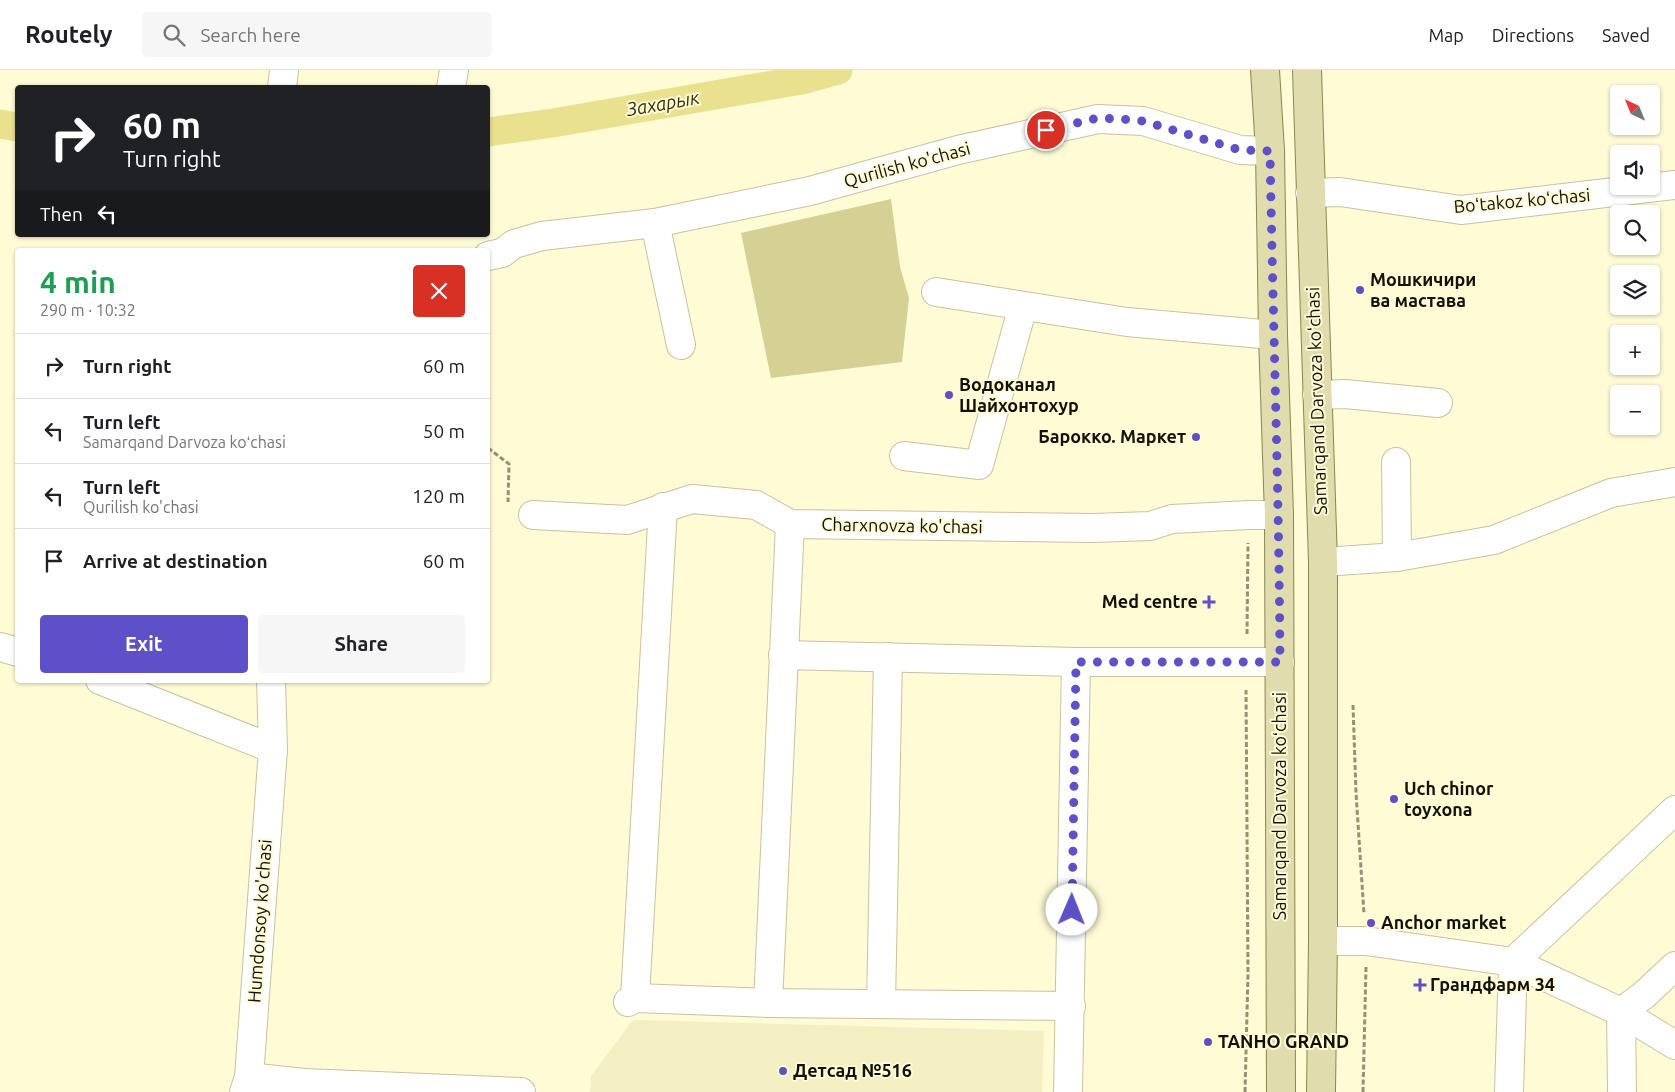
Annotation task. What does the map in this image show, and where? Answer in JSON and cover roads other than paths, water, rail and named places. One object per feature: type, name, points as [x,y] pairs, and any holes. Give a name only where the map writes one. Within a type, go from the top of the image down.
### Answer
[{"type":"main road","name":"Samarqand Darvoza koʻchasi","points":[[1265,70],[1270,151],[1273,335],[1279,515],[1281,1092]]},
{"type":"main road","name":"Samarqand Darvoza koʻchasi","points":[[1307,70],[1323,562],[1322,1092]]},
{"type":"street","points":[[282,85],[284,70]]},
{"type":"street","points":[[452,85],[454,70]]},
{"type":"street","name":"Qurilish ko'chasi","points":[[490,256],[502,253],[514,244],[542,236],[655,223],[810,191],[958,150],[1098,118],[1143,121],[1240,150],[1270,151]]},
{"type":"street","name":"Boʻtakoz koʻchasi","points":[[1310,193],[1340,192],[1461,210],[1675,185]]},
{"type":"street","points":[[655,223],[681,345]]},
{"type":"street","points":[[936,292],[1127,322],[1273,335]]},
{"type":"street","points":[[904,456],[979,465],[1023,306]]},
{"type":"street","points":[[1317,395],[1345,394],[1438,403]]},
{"type":"street","points":[[1396,462],[1397,557]]},
{"type":"street","points":[[1323,562],[1397,557],[1494,540],[1611,493],[1675,482]]},
{"type":"street","name":"Charxnovza ko'chasi","points":[[520,511],[627,520],[662,507],[692,499],[756,504],[790,524],[1093,528],[1150,526],[1172,519],[1279,515]]},
{"type":"street","points":[[662,507],[632,1000],[1071,1006]]},
{"type":"street","points":[[768,1003],[790,524]]},
{"type":"street","points":[[0,647],[15,651]]},
{"type":"street","points":[[783,656],[1076,662],[1280,662]]},
{"type":"street","points":[[881,1004],[888,657]]},
{"type":"street","points":[[1068,1092],[1076,662]]},
{"type":"street","points":[[107,683],[272,749]]},
{"type":"street","name":"Humdonsoy ko'chasi","points":[[246,1085],[272,749],[271,683]]},
{"type":"street","points":[[1509,1092],[1513,962],[1675,810]]},
{"type":"street","points":[[1323,941],[1366,941],[1513,962],[1621,1012],[1675,1045]]},
{"type":"street","points":[[1621,1012],[1644,995],[1675,966]]},
{"type":"street","points":[[1621,1012],[1622,1092]]},
{"type":"street","points":[[246,1085],[305,1083],[521,1092]]},
{"type":"waterway","name":"Захарык","points":[[490,132],[553,123],[802,80],[838,70]]},
{"type":"waterway","name":"Захарык","points":[[0,124],[15,126]]},
{"type":"place","name":"Мошкичири ва мастава","points":[[1360,290]]},
{"type":"place","name":"Водоканал Шайхонтохур","points":[[949,395]]},
{"type":"place","name":"Барокко. Маркет","points":[[1196,437]]},
{"type":"place","name":"Med centre","points":[[1209,602]]},
{"type":"place","name":"Uch chinor toyxona","points":[[1394,799]]},
{"type":"place","name":"Anchor market","points":[[1371,923]]},
{"type":"place","name":"Грандфарм 34","points":[[1420,985]]},
{"type":"place","name":"TANHO GRAND","points":[[1208,1042]]},
{"type":"place","name":"Детсад №516","points":[[783,1071]]}]
